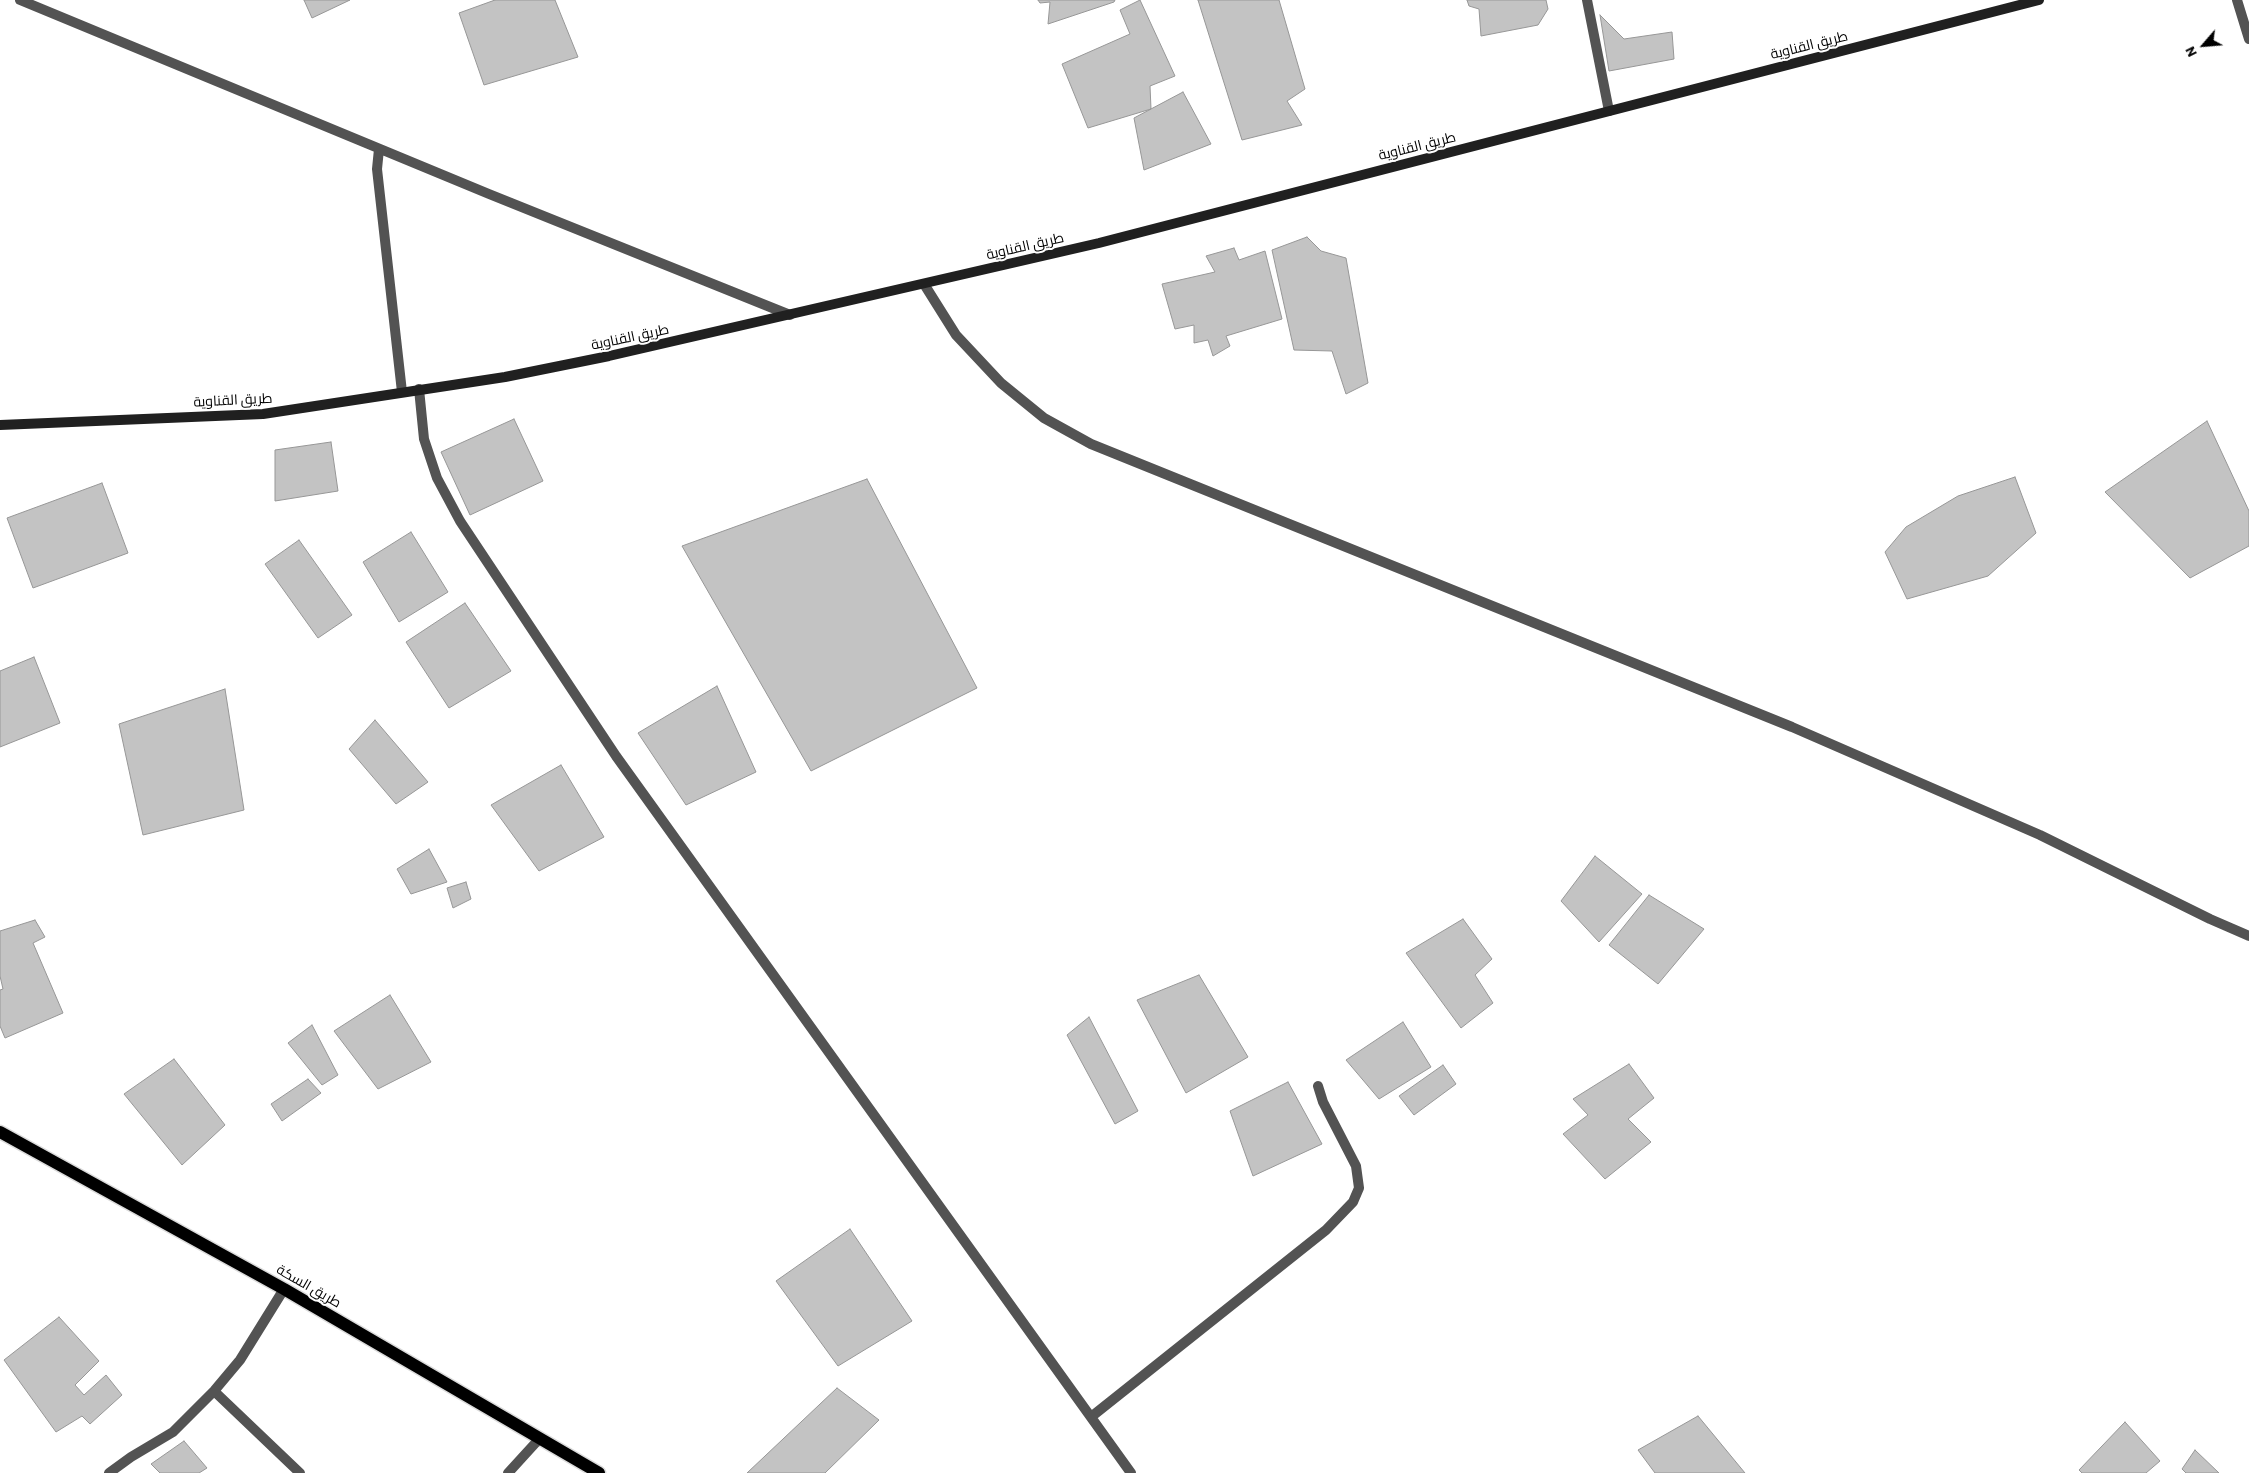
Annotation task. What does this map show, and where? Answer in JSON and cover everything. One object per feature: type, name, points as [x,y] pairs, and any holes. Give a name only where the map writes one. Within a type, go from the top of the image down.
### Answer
[{"type":"main road","name":"طريق السكة","points":[[0,1132],[284,1289],[598,1473]]},
{"type":"street","points":[[20,0],[379,149],[790,315]]},
{"type":"street","points":[[1587,0],[1610,111]]},
{"type":"street","name":"طريق القناوية","points":[[0,425],[263,414],[505,377],[608,356],[1099,243],[2038,0]]},
{"type":"street","points":[[2237,0],[2249,39]]},
{"type":"street","points":[[379,149],[377,169],[402,392]]},
{"type":"street","points":[[924,284],[956,335],[1001,383],[1044,418],[1091,444],[1792,727],[2040,835],[2210,919],[2249,936]]},
{"type":"street","points":[[420,389],[424,439],[437,478],[460,521],[616,756],[1131,1473]]},
{"type":"street","points":[[1091,1417],[1326,1230],[1353,1202],[1359,1188],[1356,1166],[1323,1102],[1318,1086]]},
{"type":"street","points":[[109,1473],[131,1457],[173,1432],[214,1391],[240,1360],[284,1289]]},
{"type":"street","points":[[214,1391],[300,1473]]},
{"type":"street","points":[[508,1473],[540,1438]]},
{"type":"building","points":[[304,0],[350,0],[312,18]]},
{"type":"building","points":[[495,0],[555,0],[578,57],[484,85],[459,13]]},
{"type":"building","points":[[1038,0],[1115,0],[1114,2],[1048,24],[1050,2],[1040,3]]},
{"type":"building","points":[[1140,0],[1175,76],[1150,86],[1151,109],[1088,128],[1062,64],[1130,34],[1120,10]]},
{"type":"building","points":[[1198,0],[1279,0],[1305,89],[1287,101],[1302,125],[1242,140]]},
{"type":"building","points":[[1467,0],[1546,0],[1548,9],[1538,25],[1481,36],[1479,9],[1469,6]]},
{"type":"building","points":[[1600,15],[1624,39],[1672,32],[1674,59],[1609,71]]},
{"type":"building","points":[[1183,92],[1211,144],[1144,170],[1134,118]]},
{"type":"building","points":[[1307,237],[1321,251],[1346,258],[1368,383],[1346,394],[1332,351],[1294,350],[1272,250]]},
{"type":"building","points":[[1234,248],[1239,260],[1265,251],[1282,319],[1226,336],[1230,346],[1213,356],[1208,340],[1194,343],[1194,325],[1175,329],[1162,284],[1215,272],[1206,256]]},
{"type":"building","points":[[514,419],[543,481],[470,515],[441,452]]},
{"type":"building","points":[[2207,421],[2249,511],[2249,546],[2190,578],[2105,492]]},
{"type":"building","points":[[331,442],[338,491],[275,501],[275,450]]},
{"type":"building","points":[[2015,477],[2036,533],[1988,576],[1907,599],[1885,552],[1906,527],[1958,496]]},
{"type":"building","points":[[867,479],[977,688],[811,771],[682,546]]},
{"type":"building","points":[[102,483],[128,553],[33,588],[7,518]]},
{"type":"building","points":[[411,532],[448,592],[399,622],[363,562]]},
{"type":"building","points":[[299,540],[352,615],[318,638],[265,564]]},
{"type":"building","points":[[465,603],[511,671],[449,708],[406,642]]},
{"type":"building","points":[[34,657],[60,723],[0,747],[0,671]]},
{"type":"building","points":[[717,686],[756,772],[686,805],[638,733]]},
{"type":"building","points":[[225,689],[244,810],[143,835],[119,724]]},
{"type":"building","points":[[375,720],[428,782],[396,804],[349,749]]},
{"type":"building","points":[[561,765],[604,837],[539,871],[491,805]]},
{"type":"building","points":[[429,849],[447,882],[411,894],[397,869]]},
{"type":"building","points":[[1595,856],[1642,894],[1599,942],[1561,901]]},
{"type":"building","points":[[466,882],[471,899],[453,908],[447,888]]},
{"type":"building","points":[[1649,895],[1704,929],[1658,984],[1609,945]]},
{"type":"building","points":[[1463,919],[1492,959],[1475,975],[1493,1003],[1461,1028],[1406,953]]},
{"type":"building","points":[[35,920],[45,937],[33,943],[63,1013],[5,1038],[0,1026],[0,990],[3,989],[0,976],[0,931]]},
{"type":"building","points":[[1199,975],[1248,1057],[1186,1093],[1137,1000]]},
{"type":"building","points":[[390,995],[431,1062],[378,1089],[334,1031]]},
{"type":"building","points":[[1089,1017],[1138,1111],[1115,1124],[1067,1035]]},
{"type":"building","points":[[1403,1022],[1431,1067],[1379,1099],[1346,1060]]},
{"type":"building","points":[[312,1025],[338,1075],[322,1085],[288,1043]]},
{"type":"building","points":[[174,1059],[225,1125],[182,1165],[124,1094]]},
{"type":"building","points":[[1629,1064],[1654,1098],[1628,1119],[1651,1142],[1605,1179],[1563,1134],[1588,1115],[1573,1099]]},
{"type":"building","points":[[1443,1065],[1456,1084],[1414,1115],[1399,1096]]},
{"type":"building","points":[[308,1079],[321,1093],[282,1121],[271,1104]]},
{"type":"building","points":[[1288,1082],[1322,1144],[1253,1176],[1230,1111]]},
{"type":"building","points":[[850,1229],[912,1321],[838,1366],[776,1281]]},
{"type":"building","points":[[59,1317],[99,1361],[75,1385],[84,1395],[106,1375],[122,1395],[90,1424],[82,1416],[56,1432],[4,1360]]},
{"type":"building","points":[[837,1388],[879,1420],[825,1473],[747,1473]]},
{"type":"building","points":[[1698,1416],[1745,1473],[1655,1473],[1638,1450]]},
{"type":"building","points":[[2125,1422],[2160,1461],[2146,1473],[2082,1473],[2079,1470]]},
{"type":"building","points":[[184,1441],[207,1468],[199,1473],[160,1473],[151,1464]]},
{"type":"building","points":[[2195,1450],[2219,1473],[2186,1473],[2182,1469]]}]
